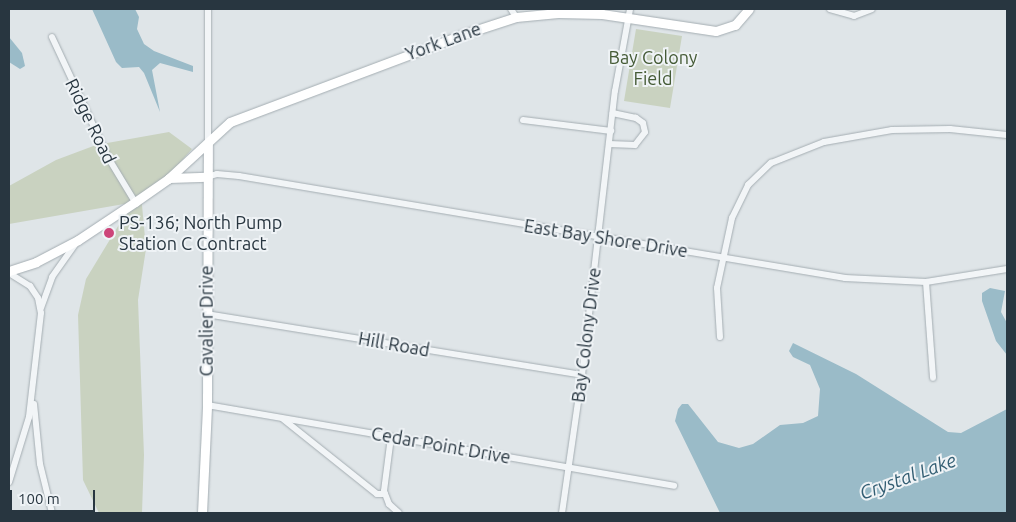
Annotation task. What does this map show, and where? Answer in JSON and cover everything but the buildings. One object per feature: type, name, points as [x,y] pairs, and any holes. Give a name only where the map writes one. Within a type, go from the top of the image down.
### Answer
[{"type":"street","name":"Cavalier Drive","points":[[202,513],[207,405],[208,9]]},
{"type":"street","points":[[511,9],[516,18]]},
{"type":"street","name":"Bay Colony Drive","points":[[562,513],[582,375],[613,113],[630,9]]},
{"type":"street","name":"York Lane","points":[[9,272],[36,262],[78,240],[135,202],[168,178],[208,144],[224,126],[244,116],[461,35],[516,18],[581,13],[716,31],[735,25],[749,9]]},
{"type":"street","points":[[830,9],[854,16],[872,9]]},
{"type":"street","name":"Ridge Road","points":[[52,38],[109,159],[135,202]]},
{"type":"street","points":[[609,144],[635,145],[645,132],[640,120],[613,113]]},
{"type":"street","points":[[523,120],[611,131]]},
{"type":"street","points":[[720,337],[717,297],[722,257],[740,197],[757,175],[788,154],[843,137],[893,129],[950,129],[1007,135]]},
{"type":"street","name":"East Bay Shore Drive","points":[[207,177],[217,174],[239,176],[845,278],[926,282],[1007,270]]},
{"type":"street","points":[[168,178],[207,177]]},
{"type":"street","points":[[9,482],[23,441],[33,388],[40,310],[52,276],[78,240]]},
{"type":"street","points":[[9,272],[30,286],[40,310]]},
{"type":"street","points":[[926,282],[933,378]]},
{"type":"street","name":"Hill Road","points":[[206,314],[582,375]]},
{"type":"street","points":[[33,388],[40,464],[52,513]]},
{"type":"street","name":"Cedar Point Drive","points":[[207,405],[674,486]]},
{"type":"street","points":[[281,418],[377,494],[385,494]]},
{"type":"street","points":[[391,437],[385,494],[399,513]]},
{"type":"green space","name":"Bay Colony Field","points":[[636,29],[682,36],[670,108],[624,101]]},
{"type":"green space","points":[[169,132],[192,149],[170,174],[141,194],[146,249],[138,300],[144,455],[142,513],[99,513],[83,480],[78,315],[86,279],[126,213],[124,204],[9,224],[9,186],[56,160],[96,145]]},
{"type":"water","points":[[92,9],[135,9],[139,17],[137,29],[144,44],[154,51],[193,66],[193,72],[160,63],[152,70],[160,112],[144,73],[139,67],[122,68],[116,62]]},
{"type":"water","points":[[9,37],[22,53],[25,66],[20,69],[9,62]]},
{"type":"water","points":[[990,288],[1005,291],[1001,312],[1007,323],[1007,355],[996,341],[982,301],[982,293]]},
{"type":"water","name":"Crystal Lake","points":[[793,343],[856,374],[948,432],[961,433],[1007,409],[1007,513],[720,513],[675,421],[678,409],[682,404],[688,404],[718,442],[739,448],[753,444],[780,425],[803,423],[818,416],[820,389],[810,365],[793,357],[789,351]]},
{"type":"place","name":"PS-136; North Pump Station C Contract","points":[[109,233]]}]
